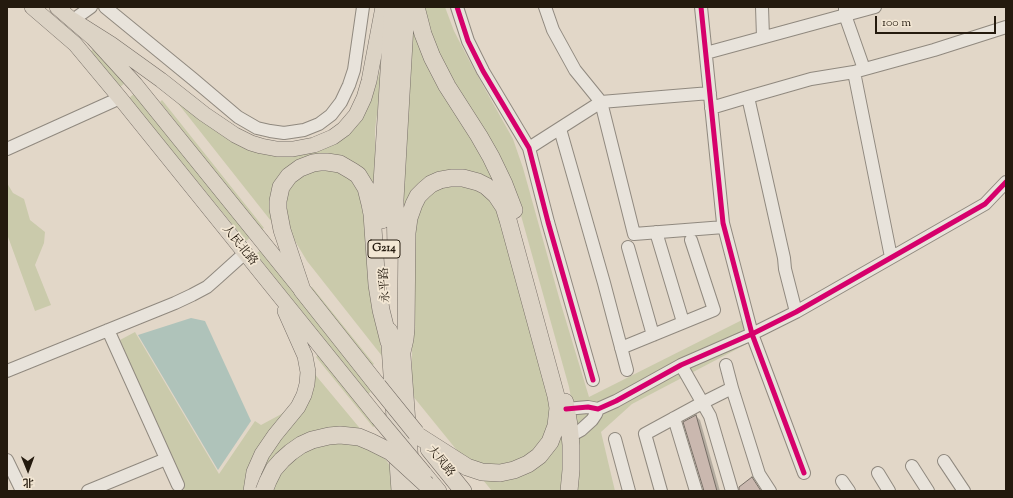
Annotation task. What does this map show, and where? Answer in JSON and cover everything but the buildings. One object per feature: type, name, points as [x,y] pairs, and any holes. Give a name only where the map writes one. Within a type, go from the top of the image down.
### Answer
[{"type":"highway","name":"永平路","points":[[393,7],[381,199],[396,347],[427,486]]},
{"type":"highway","name":"永平路","points":[[400,491],[396,347],[397,282],[395,200],[406,7]]},
{"type":"highway","points":[[416,7],[423,34],[435,64],[487,150],[500,174],[509,197],[566,408],[570,436],[571,463],[569,491]]},
{"type":"highway","points":[[302,290],[282,230],[278,209],[279,194],[285,181],[294,171],[300,168],[320,162],[340,164],[352,170],[362,181],[368,196],[372,220],[377,285],[381,310],[396,347],[406,339],[407,233],[409,218],[418,196],[432,184],[440,180],[463,178],[486,186],[498,198],[504,207],[508,220],[556,396],[558,412],[556,426],[550,442],[539,456],[528,464],[500,473],[482,472],[467,467],[418,435]]},
{"type":"highway","name":"人民北路","points":[[302,290],[418,435]]},
{"type":"highway","points":[[264,491],[274,469],[286,456],[306,442],[334,435],[354,436],[378,444],[391,452],[427,486]]},
{"type":"highway","name":"大凤路","points":[[418,435],[463,491]]},
{"type":"main road","name":"人民北路","points":[[32,7],[75,44],[120,98],[378,418],[427,486]]},
{"type":"main road","name":"人民北路","points":[[57,7],[93,38],[136,84],[302,290]]},
{"type":"main road","points":[[73,20],[111,44],[161,80],[204,114],[235,135],[266,148],[283,150],[314,145],[333,137],[344,129],[356,115],[364,98],[369,81],[382,7]]},
{"type":"main road","points":[[120,98],[136,84]]},
{"type":"main road","points":[[245,253],[261,239]]},
{"type":"main road","points":[[251,491],[254,472],[262,454],[274,435],[298,407],[304,395],[308,372],[305,356],[285,310],[270,284]]},
{"type":"street","points":[[73,20],[91,7]]},
{"type":"street","points":[[105,7],[238,117],[257,128],[284,132],[304,130],[318,124],[331,115],[341,102],[354,70],[363,7]]},
{"type":"street","points":[[457,7],[468,41],[483,71],[529,148],[548,222],[593,380]]},
{"type":"street","points":[[545,7],[553,30],[575,70],[601,102],[634,234],[724,228]]},
{"type":"street","points":[[701,7],[724,228],[752,334],[804,472]]},
{"type":"street","points":[[762,7],[763,37]]},
{"type":"street","points":[[706,53],[845,11],[875,7]]},
{"type":"street","points":[[845,11],[859,70],[891,257]]},
{"type":"street","points":[[711,108],[748,96],[811,79],[859,70],[934,50],[1006,27]]},
{"type":"street","points":[[529,148],[601,102],[710,93]]},
{"type":"street","points":[[748,96],[784,258],[785,269],[796,312]]},
{"type":"street","points":[[7,149],[120,98]]},
{"type":"street","points":[[560,128],[627,370]]},
{"type":"street","points":[[566,408],[588,407],[598,409],[616,402],[681,364],[752,334],[796,312],[985,204],[1006,182]]},
{"type":"street","points":[[656,232],[683,322]]},
{"type":"street","points":[[621,348],[714,310],[691,240]]},
{"type":"street","points":[[628,247],[652,335]]},
{"type":"street","points":[[8,367],[108,330],[198,292],[215,280],[245,253]]},
{"type":"street","points":[[108,330],[178,485]]},
{"type":"street","points":[[681,364],[710,416],[732,491]]},
{"type":"street","points":[[726,365],[759,474],[770,491]]},
{"type":"street","points":[[661,491],[644,434],[702,402],[732,388]]},
{"type":"street","points":[[570,436],[581,430],[592,420],[598,409]]},
{"type":"street","points":[[674,418],[696,491]]},
{"type":"street","points":[[615,439],[629,491]]},
{"type":"street","points":[[88,491],[166,459]]},
{"type":"street","points":[[7,460],[22,491]]},
{"type":"street","points":[[944,461],[964,491]]},
{"type":"street","points":[[912,466],[928,491]]},
{"type":"street","points":[[878,473],[889,491]]},
{"type":"green space","points":[[410,7],[499,183],[455,171],[401,221]]},
{"type":"green space","points":[[422,7],[445,7],[454,31],[471,64],[513,139],[523,168],[560,301],[589,397],[750,316],[758,338],[632,404],[601,432],[615,491],[573,491],[575,418],[569,387],[515,194],[445,69]]},
{"type":"green space","points":[[386,11],[382,78],[375,129],[377,199],[319,156],[272,202],[271,221],[165,87],[214,129],[298,155],[370,102],[380,71]]},
{"type":"green space","points":[[93,49],[125,83],[120,87],[89,53]]},
{"type":"green space","points":[[135,93],[251,237],[246,241],[129,98]]},
{"type":"green space","points":[[162,100],[264,228],[261,230],[160,102]]},
{"type":"green space","points":[[333,169],[354,181],[365,203],[373,295],[382,356],[307,261],[288,227],[283,207],[289,187],[306,172]]},
{"type":"green space","points":[[7,183],[13,193],[24,199],[30,220],[45,232],[44,243],[35,265],[51,305],[35,311],[7,234]]},
{"type":"green space","points":[[453,184],[478,189],[494,205],[500,214],[554,410],[539,449],[501,468],[464,459],[412,395],[412,231],[415,213],[431,191]]},
{"type":"green space","points":[[261,250],[373,390],[368,394],[256,254]]},
{"type":"green space","points":[[312,287],[374,364],[371,366],[310,289]]},
{"type":"green space","points":[[135,332],[219,474],[255,421],[261,425],[287,411],[246,491],[185,491],[120,340]]},
{"type":"green space","points":[[318,355],[375,426],[373,427],[316,357]]},
{"type":"green space","points":[[313,372],[363,432],[336,430],[256,484],[258,476]]},
{"type":"green space","points":[[564,431],[562,491],[492,491],[483,480],[498,479]]},
{"type":"green space","points":[[342,440],[376,451],[386,460],[392,469],[392,491],[270,491],[275,478],[301,449]]},
{"type":"shaded area","points":[[191,318],[205,321],[251,421],[218,470],[138,335]]},
{"type":"cycle path","points":[[457,7],[468,41],[483,71],[529,148],[548,222],[593,380]]},
{"type":"cycle path","points":[[701,7],[723,223],[752,334],[804,473]]},
{"type":"cycle path","points":[[566,409],[588,407],[598,409],[616,401],[681,365],[752,334],[796,312],[985,204],[1006,182]]}]
